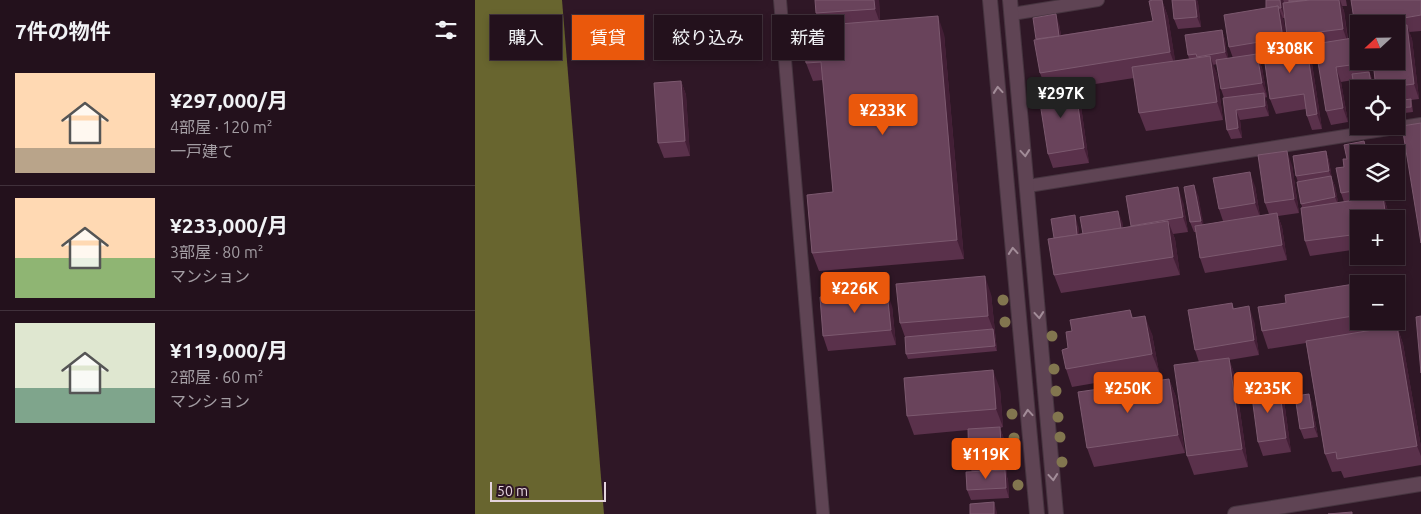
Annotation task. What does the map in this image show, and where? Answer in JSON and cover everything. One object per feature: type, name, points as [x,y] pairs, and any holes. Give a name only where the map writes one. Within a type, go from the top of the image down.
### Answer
[{"type":"street","points":[[780,0],[823,514]]},
{"type":"street","points":[[990,0],[1037,514]]},
{"type":"street","points":[[1056,514],[1011,7],[1099,0]]},
{"type":"street","points":[[1028,186],[1421,124]]},
{"type":"street","points":[[1235,514],[1421,484]]},
{"type":"shaded area","points":[[475,0],[562,0],[604,514],[475,514]]},
{"type":"building","points":[[815,0],[874,0],[875,9],[816,13]]},
{"type":"building","points":[[1162,0],[1170,52],[1040,73],[1034,40],[1153,21],[1149,1]]},
{"type":"building","points":[[1172,0],[1195,0],[1197,17],[1174,19]]},
{"type":"building","points":[[1266,0],[1280,0],[1281,8],[1278,6],[1266,8]]},
{"type":"building","points":[[1289,0],[1307,0],[1289,2]]},
{"type":"building","points":[[1310,0],[1339,0],[1343,29],[1287,36],[1283,3]]},
{"type":"building","points":[[1351,0],[1421,0],[1421,15],[1405,18],[1405,15],[1353,15]]},
{"type":"building","points":[[1278,6],[1283,38],[1229,47],[1224,15]]},
{"type":"building","points":[[1056,14],[1059,36],[1036,39],[1033,18]]},
{"type":"building","points":[[938,16],[957,240],[812,253],[807,195],[833,192],[821,62],[806,63],[806,60],[844,60],[844,24]]},
{"type":"building","points":[[1405,25],[1407,25],[1414,84],[1405,85],[1405,80],[1375,80],[1374,70],[1405,70]]},
{"type":"building","points":[[1222,30],[1225,52],[1197,57],[1196,54],[1188,55],[1185,35]]},
{"type":"building","points":[[1350,38],[1350,65],[1336,67],[1343,108],[1326,111],[1315,44]]},
{"type":"building","points":[[1306,43],[1317,114],[1307,116],[1304,94],[1270,99],[1263,49]]},
{"type":"building","points":[[1257,54],[1262,83],[1221,89],[1216,60]]},
{"type":"building","points":[[1210,56],[1217,102],[1139,113],[1132,67]]},
{"type":"building","points":[[1369,72],[1370,80],[1353,80],[1352,74]]},
{"type":"building","points":[[681,81],[685,141],[658,143],[654,83]]},
{"type":"building","points":[[1075,85],[1084,148],[1048,154],[1038,90]]},
{"type":"building","points":[[1264,93],[1265,106],[1236,110],[1238,128],[1227,130],[1223,98]]},
{"type":"building","points":[[1411,99],[1411,107],[1405,107],[1405,100]]},
{"type":"building","points":[[1421,123],[1421,243],[1403,135],[1405,135],[1405,126]]},
{"type":"building","points":[[1364,141],[1365,145],[1350,145],[1350,192],[1341,193],[1336,168],[1344,167],[1343,159],[1347,159],[1344,145]]},
{"type":"building","points":[[1287,151],[1294,199],[1265,203],[1258,155]]},
{"type":"building","points":[[1326,151],[1329,171],[1296,176],[1293,156]]},
{"type":"building","points":[[1250,172],[1255,203],[1219,209],[1213,178]]},
{"type":"building","points":[[1331,176],[1335,197],[1301,204],[1297,182]]},
{"type":"building","points":[[1194,185],[1201,221],[1190,222],[1184,187]]},
{"type":"building","points":[[1178,187],[1183,217],[1131,226],[1126,196]]},
{"type":"building","points":[[1356,200],[1384,200],[1385,210],[1350,210],[1350,235],[1305,241],[1301,208]]},
{"type":"building","points":[[1118,211],[1121,228],[1083,234],[1080,217]]},
{"type":"building","points":[[1277,213],[1282,245],[1200,258],[1195,226]]},
{"type":"building","points":[[1075,215],[1077,235],[1054,238],[1051,219]]},
{"type":"building","points":[[1168,221],[1173,257],[1054,275],[1048,239]]},
{"type":"building","points":[[985,276],[988,316],[900,323],[896,284]]},
{"type":"building","points":[[1350,285],[1350,316],[1262,331],[1258,307],[1286,303],[1285,295]]},
{"type":"building","points":[[887,291],[891,330],[823,336],[820,297]]},
{"type":"building","points":[[1232,303],[1233,309],[1249,306],[1254,340],[1195,350],[1188,310]]},
{"type":"building","points":[[1130,310],[1132,318],[1145,316],[1152,354],[1066,369],[1062,350],[1068,348],[1066,332],[1072,331],[1070,320]]},
{"type":"building","points":[[1421,316],[1421,373],[1416,317]]},
{"type":"building","points":[[993,329],[995,346],[906,354],[905,337]]},
{"type":"building","points":[[1373,330],[1398,330],[1417,446],[1337,459],[1336,452],[1325,454],[1306,341]]},
{"type":"building","points":[[1229,358],[1242,449],[1187,456],[1174,365]]},
{"type":"building","points":[[993,370],[996,409],[907,416],[904,378]]},
{"type":"building","points":[[1169,379],[1178,435],[1087,448],[1078,392]]},
{"type":"building","points":[[1279,386],[1286,438],[1258,442],[1251,389]]},
{"type":"building","points":[[1309,394],[1314,427],[1300,429],[1295,396]]},
{"type":"building","points":[[1000,427],[1002,463],[969,465],[968,429]]},
{"type":"building","points":[[1005,470],[1006,488],[967,490],[966,472]]},
{"type":"building","points":[[994,502],[994,514],[970,514],[970,504]]},
{"type":"building","points":[[1352,512],[1352,514],[1328,514]]}]
